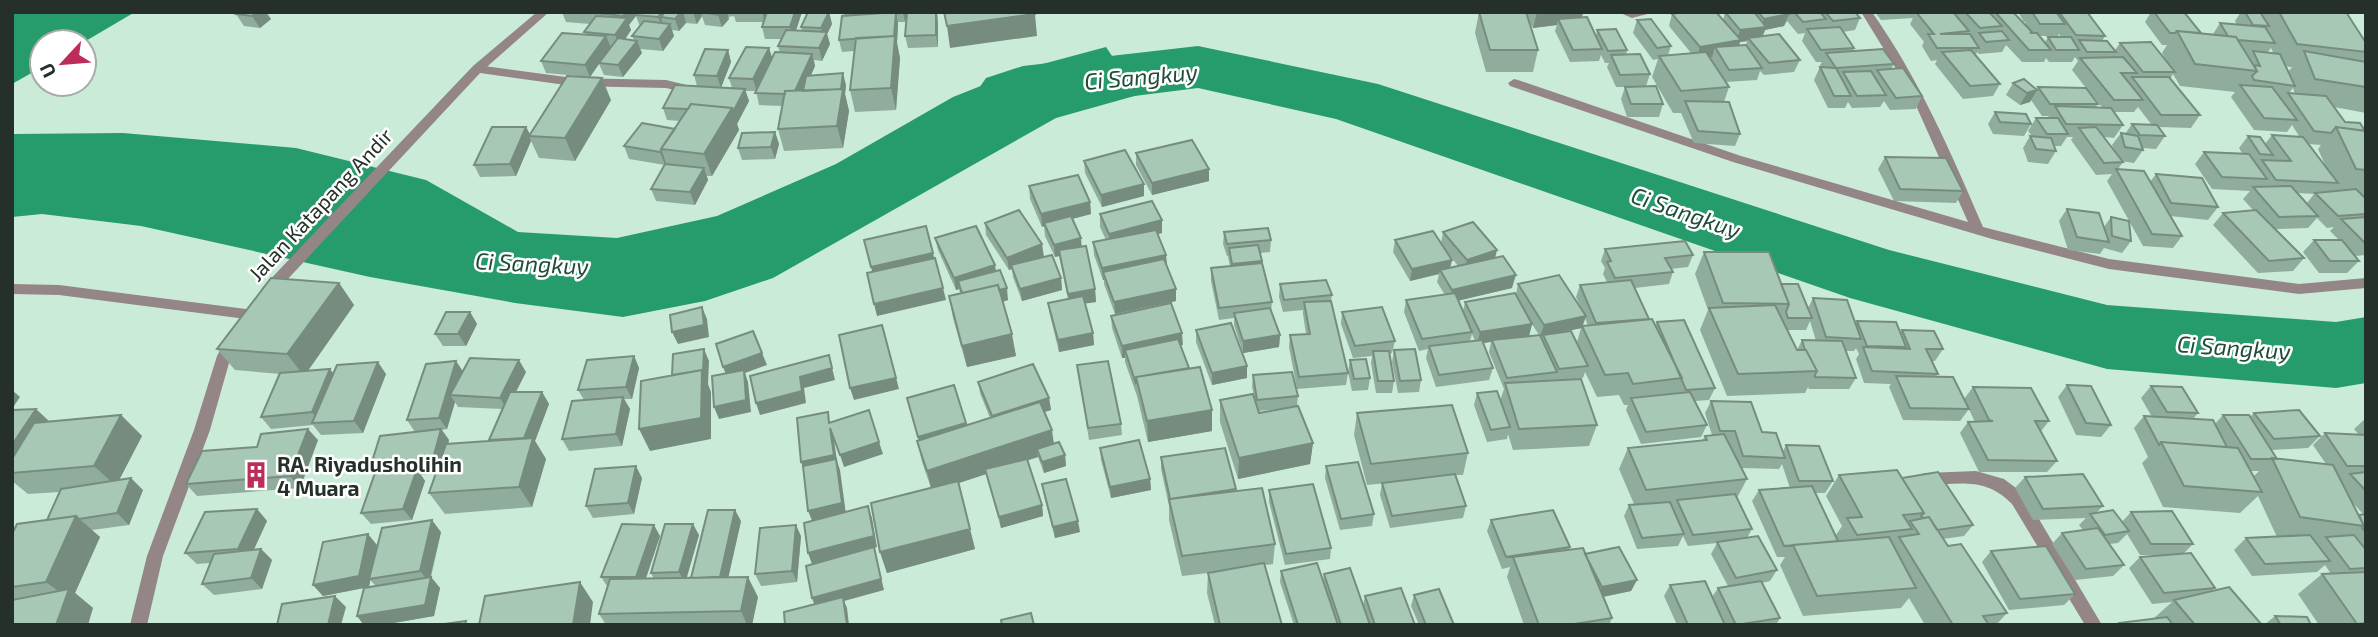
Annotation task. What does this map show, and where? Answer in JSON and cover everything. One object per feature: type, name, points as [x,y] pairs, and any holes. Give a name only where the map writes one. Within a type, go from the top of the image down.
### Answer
[{"type":"street","name":"Jalan Katapang Andir","points":[[138,625],[155,556],[202,430],[224,356],[246,314],[477,69],[544,12]]},
{"type":"street","points":[[1623,12],[1632,15],[1650,12]]},
{"type":"street","points":[[1866,12],[1887,40],[1928,112],[1978,230]]},
{"type":"street","points":[[477,69],[573,82],[666,84],[704,93]]},
{"type":"street","points":[[1514,83],[1737,159],[1978,230],[2109,264],[2299,289],[2366,283]]},
{"type":"street","points":[[12,289],[58,290],[246,314]]},
{"type":"street","points":[[1910,479],[1989,478],[2005,485],[2018,499],[2094,625]]},
{"type":"water","points":[[12,12],[135,12],[98,34],[98,28],[28,28],[28,75],[12,84]]},
{"type":"water","points":[[1106,47],[1138,95],[1056,118],[773,278],[705,301],[623,317],[515,303],[370,277],[141,226],[42,214],[12,217],[12,134],[123,133],[296,148],[426,180],[518,232],[617,238],[717,216],[836,164],[953,97],[1024,69]]},
{"type":"building","points":[[257,12],[252,16],[236,14]]},
{"type":"building","points":[[589,12],[626,12],[623,16]]},
{"type":"building","points":[[637,12],[662,12],[658,17],[635,15]]},
{"type":"building","points":[[665,12],[681,12],[675,19],[661,17]]},
{"type":"building","points":[[767,12],[795,12],[790,27],[762,27]]},
{"type":"building","points":[[808,12],[829,12],[821,28],[801,27]]},
{"type":"building","points":[[896,12],[894,36],[839,40],[842,16]]},
{"type":"building","points":[[936,12],[936,35],[905,36],[907,13]]},
{"type":"building","points":[[944,12],[1034,12],[1035,14],[947,26]]},
{"type":"building","points":[[1479,12],[1526,12],[1538,50],[1490,50]]},
{"type":"building","points":[[1716,12],[1741,40],[1700,47],[1672,14]]},
{"type":"building","points":[[1725,12],[1754,12],[1766,27],[1740,30]]},
{"type":"building","points":[[1758,12],[1787,12],[1789,14],[1764,19]]},
{"type":"building","points":[[1794,12],[1820,12],[1826,19],[1803,22]]},
{"type":"building","points":[[1825,12],[1855,12],[1860,18],[1833,21]]},
{"type":"building","points":[[1916,12],[1953,12],[1969,31],[1940,34],[1970,34],[1979,48],[1937,48],[1928,34],[1934,34]]},
{"type":"building","points":[[1965,12],[1989,12],[2002,26],[1980,28]]},
{"type":"building","points":[[1995,12],[2013,12],[2032,32],[2030,33],[2037,33],[2051,50],[2029,50]]},
{"type":"building","points":[[2032,12],[2056,12],[2065,24],[2040,24]]},
{"type":"building","points":[[2059,12],[2087,12],[2105,36],[2076,35]]},
{"type":"building","points":[[2154,12],[2184,12],[2201,33],[2170,33]]},
{"type":"building","points":[[2245,12],[2260,12],[2269,26],[2253,25]]},
{"type":"building","points":[[2279,12],[2346,12],[2366,43],[2366,52],[2297,44]]},
{"type":"building","points":[[596,16],[627,18],[615,35],[584,32]]},
{"type":"building","points":[[1587,17],[1602,49],[1573,50],[1558,19]]},
{"type":"building","points":[[1651,19],[1671,46],[1657,48],[1637,20]]},
{"type":"building","points":[[644,21],[670,24],[659,39],[632,36]]},
{"type":"building","points":[[2220,23],[2265,27],[2275,43],[2238,40],[2228,36]]},
{"type":"building","points":[[1840,27],[1854,48],[1821,50],[1807,29]]},
{"type":"building","points":[[1616,29],[1627,50],[1608,51],[1597,30]]},
{"type":"building","points":[[786,30],[827,32],[819,48],[778,46]]},
{"type":"building","points":[[2002,31],[2009,40],[1986,42],[1979,33]]},
{"type":"building","points":[[2177,31],[2236,37],[2257,71],[2195,64]]},
{"type":"building","points":[[562,33],[606,36],[585,65],[541,61]]},
{"type":"building","points":[[1779,34],[1800,60],[1769,63],[1748,38]]},
{"type":"building","points":[[895,36],[891,88],[850,90],[856,38]]},
{"type":"building","points":[[2048,37],[2071,37],[2079,50],[2056,50]]},
{"type":"building","points":[[618,38],[637,41],[618,65],[599,63]]},
{"type":"building","points":[[2079,40],[2107,41],[2116,52],[2087,52]]},
{"type":"building","points":[[2151,42],[2175,72],[2143,72],[2120,43]]},
{"type":"building","points":[[1746,45],[1762,68],[1729,70],[1715,47]]},
{"type":"building","points":[[746,47],[769,48],[753,79],[729,78]]},
{"type":"building","points":[[705,49],[728,50],[717,76],[694,75]]},
{"type":"building","points":[[1883,49],[1894,64],[1836,68],[1826,53]]},
{"type":"building","points":[[1971,50],[2000,84],[1970,86],[1942,52]]},
{"type":"building","points":[[2253,51],[2280,54],[2295,86],[2254,80],[2252,76],[2257,71],[2254,65],[2260,66]]},
{"type":"building","points":[[2304,51],[2366,62],[2366,87],[2315,79]]},
{"type":"building","points":[[775,52],[812,54],[795,91],[785,91],[785,94],[755,93]]},
{"type":"building","points":[[1706,52],[1729,87],[1681,91],[1659,56]]},
{"type":"building","points":[[1640,54],[1650,74],[1620,75],[1611,55]]},
{"type":"building","points":[[2123,57],[2137,73],[2121,73],[2143,100],[2114,100],[2080,58]]},
{"type":"building","points":[[1820,67],[1836,68],[1851,96],[1834,96]]},
{"type":"building","points":[[1903,68],[1922,96],[1896,98],[1877,70]]},
{"type":"building","points":[[1871,71],[1886,95],[1857,96],[1843,72]]},
{"type":"building","points":[[843,73],[841,89],[803,91],[806,76]]},
{"type":"building","points":[[567,76],[602,78],[565,138],[529,136]]},
{"type":"building","points":[[2132,77],[2169,77],[2200,115],[2161,115]]},
{"type":"building","points":[[2024,79],[2037,90],[2027,93],[2013,83]]},
{"type":"building","points":[[675,85],[745,89],[733,112],[732,108],[691,104],[688,109],[663,108]]},
{"type":"building","points":[[2240,85],[2272,87],[2297,120],[2264,118]]},
{"type":"building","points":[[1656,86],[1663,104],[1631,104],[1625,87]]},
{"type":"building","points":[[2038,87],[2086,88],[2098,104],[2050,104]]},
{"type":"building","points":[[843,89],[837,126],[778,129],[785,91]]},
{"type":"building","points":[[2288,93],[2326,96],[2345,122],[2360,123],[2365,131],[2336,127],[2331,133],[2314,131]]},
{"type":"building","points":[[1685,101],[1729,102],[1740,134],[1698,131]]},
{"type":"building","points":[[691,104],[732,108],[704,154],[661,149]]},
{"type":"building","points":[[2055,106],[2111,108],[2123,125],[2066,124]]},
{"type":"building","points":[[1995,112],[2026,114],[2031,124],[2000,122]]},
{"type":"building","points":[[2036,118],[2058,118],[2068,134],[2047,134]]},
{"type":"building","points":[[642,123],[675,129],[660,152],[624,146]]},
{"type":"building","points":[[2132,124],[2157,125],[2165,136],[2140,135]]},
{"type":"building","points":[[492,127],[526,127],[510,164],[474,165]]},
{"type":"building","points":[[2096,127],[2123,162],[2104,163],[2079,128]]},
{"type":"building","points":[[2336,127],[2366,131],[2366,170],[2356,169]]},
{"type":"building","points":[[775,132],[771,147],[738,148],[742,133]]},
{"type":"building","points":[[2121,133],[2138,136],[2143,150],[2125,147]]},
{"type":"building","points":[[2272,135],[2303,137],[2338,183],[2276,180],[2262,160],[2291,161]]},
{"type":"building","points":[[2030,136],[2051,138],[2056,151],[2036,149]]},
{"type":"building","points":[[2248,136],[2260,137],[2273,155],[2260,154]]},
{"type":"building","points":[[1192,140],[1209,169],[1152,183],[1136,153]]},
{"type":"building","points":[[1125,150],[1144,184],[1101,195],[1084,161]]},
{"type":"building","points":[[2204,152],[2249,154],[2267,179],[2222,177]]},
{"type":"building","points":[[1885,157],[1946,158],[1963,191],[1900,189]]},
{"type":"building","points":[[665,164],[704,168],[690,192],[651,189]]},
{"type":"building","points":[[2116,169],[2144,171],[2182,236],[2152,234]]},
{"type":"building","points":[[2156,174],[2202,178],[2218,207],[2171,203]]},
{"type":"building","points":[[1078,175],[1090,202],[1041,214],[1029,186]]},
{"type":"building","points":[[2291,186],[2318,216],[2279,217],[2253,187]]},
{"type":"building","points":[[2356,189],[2366,199],[2366,214],[2338,216],[2315,193]]},
{"type":"building","points":[[1152,201],[1162,220],[1109,234],[1100,214]]},
{"type":"building","points":[[2067,209],[2099,213],[2109,242],[2077,237]]},
{"type":"building","points":[[1019,210],[1042,244],[1007,258],[985,223]]},
{"type":"building","points":[[2256,210],[2304,258],[2269,261],[2223,213]]},
{"type":"building","points":[[1071,216],[1081,238],[1054,245],[1044,223]]},
{"type":"building","points":[[2111,217],[2129,221],[2131,241],[2112,236]]},
{"type":"building","points":[[2366,217],[2366,244],[2341,219]]},
{"type":"building","points":[[1473,222],[1497,250],[1467,260],[1443,232]]},
{"type":"building","points":[[926,226],[933,253],[871,267],[864,240]]},
{"type":"building","points":[[976,226],[995,265],[954,278],[935,238]]},
{"type":"building","points":[[1268,228],[1271,240],[1227,244],[1224,232]]},
{"type":"building","points":[[1156,230],[1166,255],[1102,268],[1093,242]]},
{"type":"building","points":[[1433,231],[1452,260],[1412,269],[1395,240]]},
{"type":"building","points":[[2314,240],[2342,240],[2359,261],[2330,261]]},
{"type":"building","points":[[1685,241],[1693,255],[1665,258],[1673,272],[1615,278],[1607,262],[1611,261],[1605,249]]},
{"type":"building","points":[[1258,245],[1262,261],[1232,264],[1229,248]]},
{"type":"building","points":[[1086,246],[1095,289],[1068,294],[1059,250]]},
{"type":"building","points":[[1704,252],[1769,252],[1789,304],[1723,303]]},
{"type":"building","points":[[1052,255],[1061,278],[1020,289],[1011,265]]},
{"type":"building","points":[[1503,256],[1516,275],[1452,290],[1440,270]]},
{"type":"building","points":[[935,258],[943,288],[874,304],[867,273]]},
{"type":"building","points":[[1164,259],[1176,289],[1114,302],[1103,272]]},
{"type":"building","points":[[1262,263],[1272,302],[1219,308],[1211,268]]},
{"type":"building","points":[[1000,270],[1007,288],[999,290],[998,285],[962,293],[958,281]]},
{"type":"building","points":[[1559,275],[1586,316],[1544,325],[1518,284]]},
{"type":"building","points":[[271,278],[339,283],[287,354],[217,349]]},
{"type":"building","points":[[1326,280],[1332,295],[1284,300],[1280,284]]},
{"type":"building","points":[[1631,280],[1649,319],[1596,323],[1580,285]]},
{"type":"building","points":[[1781,284],[1798,284],[1812,318],[1788,318],[1786,312],[1789,304]]},
{"type":"building","points":[[998,285],[1012,334],[962,346],[949,296]]},
{"type":"building","points":[[1455,293],[1472,332],[1422,339],[1406,300]]},
{"type":"building","points":[[1515,293],[1532,324],[1480,332],[1465,302]]},
{"type":"building","points":[[1083,296],[1093,333],[1058,340],[1048,303]]},
{"type":"building","points":[[1813,298],[1847,300],[1861,339],[1826,337]]},
{"type":"building","points":[[1331,301],[1348,373],[1299,377],[1290,335],[1310,334],[1304,302]]},
{"type":"building","points":[[1171,303],[1182,333],[1122,346],[1111,316]]},
{"type":"building","points":[[1775,305],[1797,350],[1806,350],[1817,371],[1738,374],[1709,308]]},
{"type":"building","points":[[702,307],[704,325],[672,332],[670,315]]},
{"type":"building","points":[[1382,307],[1395,341],[1355,346],[1342,312]]},
{"type":"building","points":[[1270,308],[1280,335],[1243,341],[1234,313]]},
{"type":"building","points":[[446,312],[470,312],[458,334],[435,334]]},
{"type":"building","points":[[1652,319],[1682,378],[1633,384],[1628,373],[1605,375],[1582,326]]},
{"type":"building","points":[[1684,320],[1715,388],[1686,390],[1657,322]]},
{"type":"building","points":[[1857,321],[1896,322],[1906,347],[1867,346]]},
{"type":"building","points":[[1231,323],[1247,366],[1212,373],[1196,330]]},
{"type":"building","points":[[882,325],[896,378],[850,388],[839,335]]},
{"type":"building","points":[[1902,330],[1934,331],[1943,349],[1926,349],[1938,374],[1872,371],[1863,347],[1910,349]]},
{"type":"building","points":[[753,331],[762,353],[723,367],[716,344]]},
{"type":"building","points":[[1571,331],[1588,366],[1559,369],[1543,335]]},
{"type":"building","points":[[1540,335],[1557,372],[1507,378],[1492,340]]},
{"type":"building","points":[[1178,339],[1189,368],[1136,377],[1136,384],[1125,350]]},
{"type":"building","points":[[1482,340],[1493,368],[1439,375],[1429,346]]},
{"type":"building","points":[[1802,340],[1842,341],[1856,378],[1815,377],[1817,371]]},
{"type":"building","points":[[704,349],[703,372],[672,375],[673,354]]},
{"type":"building","points":[[1415,349],[1421,380],[1400,381],[1394,350]]},
{"type":"building","points":[[1373,351],[1389,351],[1394,381],[1378,381]]},
{"type":"building","points":[[829,355],[832,368],[800,377],[802,391],[756,403],[750,376]]},
{"type":"building","points":[[634,356],[626,387],[578,390],[587,360]]},
{"type":"building","points":[[470,358],[519,360],[500,398],[450,395]]},
{"type":"building","points":[[1366,359],[1370,378],[1354,379],[1350,360]]},
{"type":"building","points":[[456,361],[439,418],[407,420],[426,364]]},
{"type":"building","points":[[1108,361],[1121,424],[1088,428],[1077,365]]},
{"type":"building","points":[[378,362],[354,421],[312,423],[337,365]]},
{"type":"building","points":[[1033,364],[1049,398],[992,416],[978,382]]},
{"type":"building","points":[[1200,367],[1212,410],[1147,421],[1136,377]]},
{"type":"building","points":[[330,369],[312,412],[261,417],[280,373]]},
{"type":"building","points":[[702,370],[701,418],[639,429],[641,381]]},
{"type":"building","points":[[744,370],[746,400],[714,407],[712,376]]},
{"type":"building","points":[[1292,372],[1298,396],[1257,400],[1253,375]]},
{"type":"building","points":[[1896,376],[1953,377],[1969,409],[1910,408]]},
{"type":"building","points":[[1581,379],[1597,425],[1519,429],[1505,383]]},
{"type":"building","points":[[954,385],[966,423],[918,437],[907,398]]},
{"type":"building","points":[[2067,385],[2091,386],[2111,425],[2086,423]]},
{"type":"building","points":[[2151,386],[2182,387],[2198,413],[2167,412]]},
{"type":"building","points":[[1973,387],[2031,388],[2049,421],[2035,421],[2057,461],[1988,460],[1968,422],[1993,421],[1989,420]]},
{"type":"building","points":[[1497,391],[1510,427],[1491,430],[1477,393]]},
{"type":"building","points":[[510,392],[542,392],[524,438],[489,440]]},
{"type":"building","points":[[1690,392],[1707,425],[1646,432],[1631,398]]},
{"type":"building","points":[[1253,394],[1259,413],[1298,406],[1313,443],[1239,458],[1220,400]]},
{"type":"building","points":[[623,397],[616,434],[562,439],[572,401]]},
{"type":"building","points":[[1711,401],[1751,402],[1762,432],[1776,433],[1785,458],[1743,456],[1735,431],[1720,431]]},
{"type":"building","points":[[1040,402],[1052,430],[927,471],[917,441]]},
{"type":"building","points":[[1452,405],[1468,453],[1371,464],[1357,413]]},
{"type":"building","points":[[36,409],[12,445],[12,410]]},
{"type":"building","points":[[869,410],[879,442],[840,455],[830,428],[834,455],[801,462],[797,418],[828,412],[829,423]]},
{"type":"building","points":[[2299,410],[2320,436],[2274,439],[2254,413]]},
{"type":"building","points":[[121,415],[94,466],[12,473],[12,459],[34,423]]},
{"type":"building","points":[[2223,415],[2249,415],[2277,459],[2251,459]]},
{"type":"building","points":[[2144,416],[2213,420],[2227,447],[2161,442],[2159,445]]},
{"type":"building","points":[[308,429],[290,476],[186,484],[202,451],[257,447],[261,434]]},
{"type":"building","points":[[441,429],[432,462],[370,468],[380,436]]},
{"type":"building","points":[[2325,433],[2366,435],[2366,466],[2347,466]]},
{"type":"building","points":[[1724,434],[1747,479],[1646,490],[1628,448],[1707,440],[1705,436]]},
{"type":"building","points":[[533,438],[519,487],[429,493],[446,444]]},
{"type":"building","points":[[1139,440],[1150,479],[1110,487],[1100,448]]},
{"type":"building","points":[[1059,442],[1065,455],[1042,462],[1037,449]]},
{"type":"building","points":[[2161,442],[2238,448],[2262,492],[2184,486]]},
{"type":"building","points":[[1786,445],[1819,446],[1833,481],[1799,481]]},
{"type":"building","points":[[1225,448],[1236,489],[1170,499],[1161,457]]},
{"type":"building","points":[[2272,458],[2333,465],[2364,526],[2300,517]]},
{"type":"building","points":[[836,459],[842,503],[808,511],[803,466]]},
{"type":"building","points":[[1027,459],[1042,505],[999,517],[985,469]]},
{"type":"building","points":[[1358,462],[1374,514],[1341,519],[1326,466]]},
{"type":"building","points":[[636,466],[628,503],[586,506],[595,469]]},
{"type":"building","points":[[417,469],[403,509],[361,513],[375,473]]},
{"type":"building","points":[[1897,470],[1924,513],[1903,515],[1912,529],[1857,535],[1847,518],[1862,517],[1839,475]]},
{"type":"building","points":[[1938,472],[1973,525],[1937,530],[1929,517],[1921,516],[1924,513],[1902,478]]},
{"type":"building","points":[[2366,472],[2366,491],[2350,474]]},
{"type":"building","points":[[1455,474],[1466,506],[1392,516],[1382,483]]},
{"type":"building","points":[[2083,474],[2103,506],[2043,509],[2025,477]]},
{"type":"building","points":[[131,478],[117,513],[79,519],[76,516],[47,520],[61,489]]},
{"type":"building","points":[[1066,479],[1078,521],[1053,527],[1042,484]]},
{"type":"building","points":[[958,481],[970,529],[880,552],[871,503]]},
{"type":"building","points":[[1313,484],[1331,548],[1286,554],[1269,490]]},
{"type":"building","points":[[1812,486],[1838,541],[1784,546],[1759,490]]},
{"type":"building","points":[[1262,488],[1275,544],[1182,556],[1169,499]]},
{"type":"building","points":[[1735,494],[1752,529],[1693,535],[1677,500]]},
{"type":"building","points":[[1670,502],[1684,534],[1642,538],[1629,505]]},
{"type":"building","points":[[868,506],[874,536],[808,553],[804,523]]},
{"type":"building","points":[[257,509],[238,549],[185,553],[205,512]]},
{"type":"building","points":[[708,510],[735,510],[720,577],[691,578]]},
{"type":"building","points":[[1553,510],[1570,547],[1506,557],[1491,520]]},
{"type":"building","points":[[2113,510],[2129,531],[2105,535],[2090,514]]},
{"type":"building","points":[[2172,511],[2193,544],[2151,544],[2131,512]]},
{"type":"building","points":[[2366,514],[2366,532],[2362,528],[2364,526],[2359,515]]},
{"type":"building","points":[[76,516],[46,582],[12,587],[12,534],[17,524]]},
{"type":"building","points":[[1929,517],[1948,546],[1961,544],[2007,613],[1983,616],[1989,625],[1953,625],[1899,537],[1919,534],[1910,521]]},
{"type":"building","points":[[432,520],[420,571],[369,579],[382,528]]},
{"type":"building","points":[[622,524],[654,525],[636,577],[601,577]]},
{"type":"building","points":[[665,524],[693,524],[679,572],[651,573]]},
{"type":"building","points":[[796,525],[792,571],[755,574],[760,528]]},
{"type":"building","points":[[2098,528],[2124,565],[2086,569],[2062,533]]},
{"type":"building","points":[[368,534],[359,576],[313,585],[323,542]]},
{"type":"building","points":[[2310,535],[2330,561],[2265,564],[2246,538]]},
{"type":"building","points":[[2354,535],[2366,550],[2366,568],[2350,569],[2326,537]]},
{"type":"building","points":[[1758,536],[1777,570],[1736,578],[1717,542]]},
{"type":"building","points":[[1889,537],[1916,588],[1817,596],[1793,545]]},
{"type":"building","points":[[2046,546],[2075,594],[2020,599],[1991,551]]},
{"type":"building","points":[[874,547],[881,579],[812,598],[806,566]]},
{"type":"building","points":[[1619,547],[1637,580],[1602,587],[1585,554]]},
{"type":"building","points":[[1583,548],[1612,618],[1568,625],[1539,625],[1513,557]]},
{"type":"building","points":[[261,549],[251,578],[202,584],[214,554]]},
{"type":"building","points":[[2191,553],[2215,588],[2164,593],[2140,557]]},
{"type":"building","points":[[1264,563],[1282,625],[1220,625],[1208,573]]},
{"type":"building","points":[[1317,563],[1338,625],[1298,625],[1281,571]]},
{"type":"building","points":[[1350,568],[1370,625],[1341,625],[1324,574]]},
{"type":"building","points":[[2366,572],[2366,623],[2357,624],[2322,574]]},
{"type":"building","points":[[431,577],[425,605],[357,616],[364,588]]},
{"type":"building","points":[[748,577],[741,611],[599,614],[610,579]]},
{"type":"building","points":[[1705,581],[1725,625],[1688,625],[1670,585]]},
{"type":"building","points":[[1761,581],[1780,618],[1736,625],[1718,588]]},
{"type":"building","points":[[580,582],[573,625],[479,625],[485,596]]},
{"type":"building","points":[[2229,587],[2262,625],[2195,625],[2174,600]]},
{"type":"building","points":[[1401,588],[1415,625],[1375,625],[1365,596]]},
{"type":"building","points":[[69,589],[56,625],[12,625],[12,600]]},
{"type":"building","points":[[1439,589],[1454,625],[1426,625],[1414,595]]},
{"type":"building","points":[[335,596],[328,625],[277,625],[282,604]]},
{"type":"building","points":[[843,597],[847,625],[785,625],[784,612]]},
{"type":"building","points":[[1031,613],[1034,625],[1002,625],[1001,620]]},
{"type":"building","points":[[2275,616],[2307,617],[2311,625],[2281,625]]},
{"type":"building","points":[[2167,617],[2173,625],[2119,623]]},
{"type":"building","points":[[466,621],[465,625],[437,625]]},
{"type":"waterway","name":"Ci Sangkuy","points":[[1011,94],[1023,88],[1198,67],[1353,100],[1879,277],[2107,337],[2336,355],[2366,350]]},
{"type":"place","name":"RA. Riyadusholihin 4 Muara","points":[[256,475]]}]
